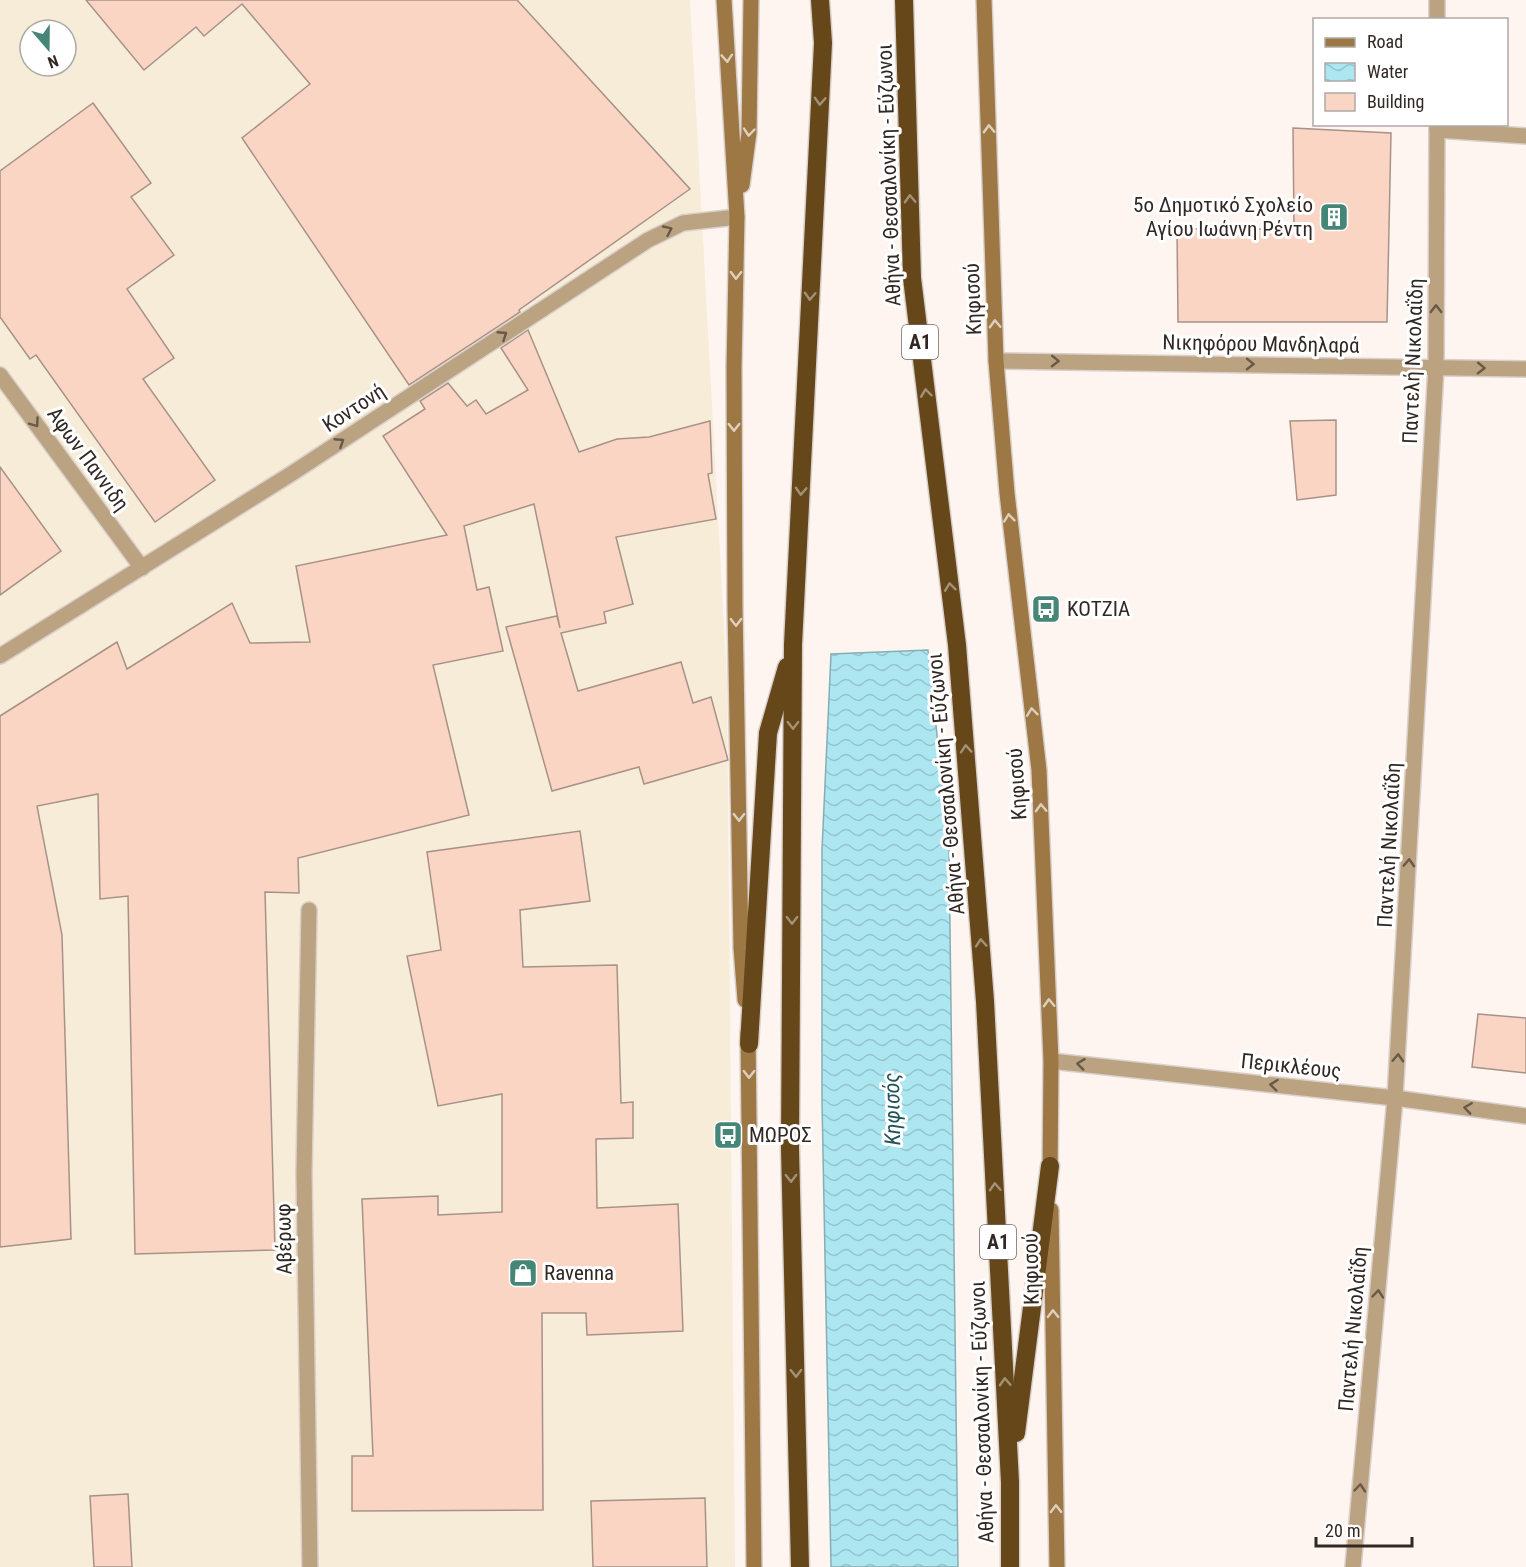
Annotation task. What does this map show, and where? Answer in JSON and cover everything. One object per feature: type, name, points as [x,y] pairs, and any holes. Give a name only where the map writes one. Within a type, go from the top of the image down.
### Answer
[{"type":"highway","points":[[800,1567],[790,1148],[793,645],[823,43],[820,0]]},
{"type":"highway","name":"Αθήνα - Θεσσαλονίκη - Εύζωνοι","points":[[904,0],[912,278],[957,645],[985,1002],[1010,1482],[1010,1567]]},
{"type":"highway","points":[[749,1044],[768,733],[793,645]]},
{"type":"highway","points":[[1010,1482],[1050,1166]]},
{"type":"main road","points":[[724,0],[737,217],[734,368],[735,607],[741,948],[749,1044],[754,1567]]},
{"type":"main road","points":[[737,217],[749,133],[752,0]]},
{"type":"main road","name":"Κηφισού","points":[[984,0],[996,361],[1008,505],[1039,770],[1051,1060],[1050,1166],[1057,1567]]},
{"type":"street","points":[[1437,0],[1437,18]]},
{"type":"street","points":[[1437,127],[1526,136]]},
{"type":"street","name":"Παντελή Νικολαΐδη","points":[[1353,1567],[1395,1098],[1436,367],[1437,127]]},
{"type":"street","name":"Κοντονή","points":[[0,656],[291,474],[648,240],[683,223],[737,217]]},
{"type":"street","name":"Νικηφόρου Μανδηλαρά","points":[[996,361],[1526,369]]},
{"type":"street","name":"Αφων Παννιδη","points":[[0,375],[142,568]]},
{"type":"street","name":"Αβέρωφ","points":[[309,910],[304,1173],[310,1567]]},
{"type":"street","name":"Περικλέους","points":[[1051,1060],[1395,1098],[1526,1116]]},
{"type":"shaded area","points":[[0,0],[690,0],[727,683],[735,1567],[0,1567]]},
{"type":"water","name":"Κηφισός","points":[[928,650],[949,848],[958,1567],[831,1567],[822,1101],[822,850],[831,654]]},
{"type":"building","points":[[86,0],[517,0],[690,189],[519,310],[520,312],[409,385],[242,138],[310,84],[242,4],[204,36],[196,27],[144,70]]},
{"type":"building","points":[[93,103],[151,183],[131,197],[174,255],[127,289],[174,358],[143,379],[215,480],[155,522],[36,355],[30,359],[0,317],[0,171]]},
{"type":"building","name":"5ο Δημοτικό Σχολείο Αγίου Ιωάννη Ρέντη","points":[[1293,128],[1391,133],[1387,322],[1178,322],[1177,229],[1294,229]]},
{"type":"building","points":[[528,330],[579,452],[617,439],[649,437],[710,421],[712,473],[708,474],[716,519],[616,537],[633,604],[604,612],[606,623],[561,633],[578,691],[681,662],[693,703],[711,697],[728,760],[644,784],[639,767],[552,791],[506,627],[557,616],[560,628],[534,504],[464,526],[477,590],[489,587],[503,651],[433,665],[469,815],[298,858],[299,893],[265,892],[275,1250],[135,1254],[128,896],[100,899],[98,794],[37,806],[62,935],[71,1239],[0,1247],[0,716],[117,642],[127,669],[232,603],[250,643],[310,642],[296,566],[447,535],[383,436],[425,409],[420,401],[448,383],[467,406],[476,400],[486,414],[528,390],[501,348]]},
{"type":"building","points":[[1336,420],[1336,495],[1297,500],[1290,421]]},
{"type":"building","points":[[0,467],[61,551],[0,595]]},
{"type":"building","points":[[580,831],[590,901],[520,910],[523,967],[617,965],[621,1103],[633,1102],[633,1138],[596,1139],[597,1208],[678,1204],[683,1331],[587,1335],[586,1313],[542,1313],[543,1510],[352,1511],[352,1456],[373,1456],[362,1199],[438,1196],[438,1215],[502,1212],[502,1094],[438,1106],[407,956],[441,950],[427,852]]},
{"type":"building","points":[[1478,1014],[1526,1018],[1526,1073],[1472,1067]]},
{"type":"building","points":[[128,1494],[132,1567],[94,1567],[90,1496]]},
{"type":"building","points":[[705,1498],[707,1567],[593,1567],[591,1501]]},
{"type":"place","name":"5ο Δημοτικό Σχολείο Αγίου Ιωάννη Ρέντη","points":[[1334,217]]},
{"type":"place","name":"ΚΟΤΖΙΑ","points":[[1046,609]]},
{"type":"place","name":"ΜΩΡΟΣ","points":[[728,1135]]},
{"type":"place","name":"Ravenna","points":[[523,1273]]}]
